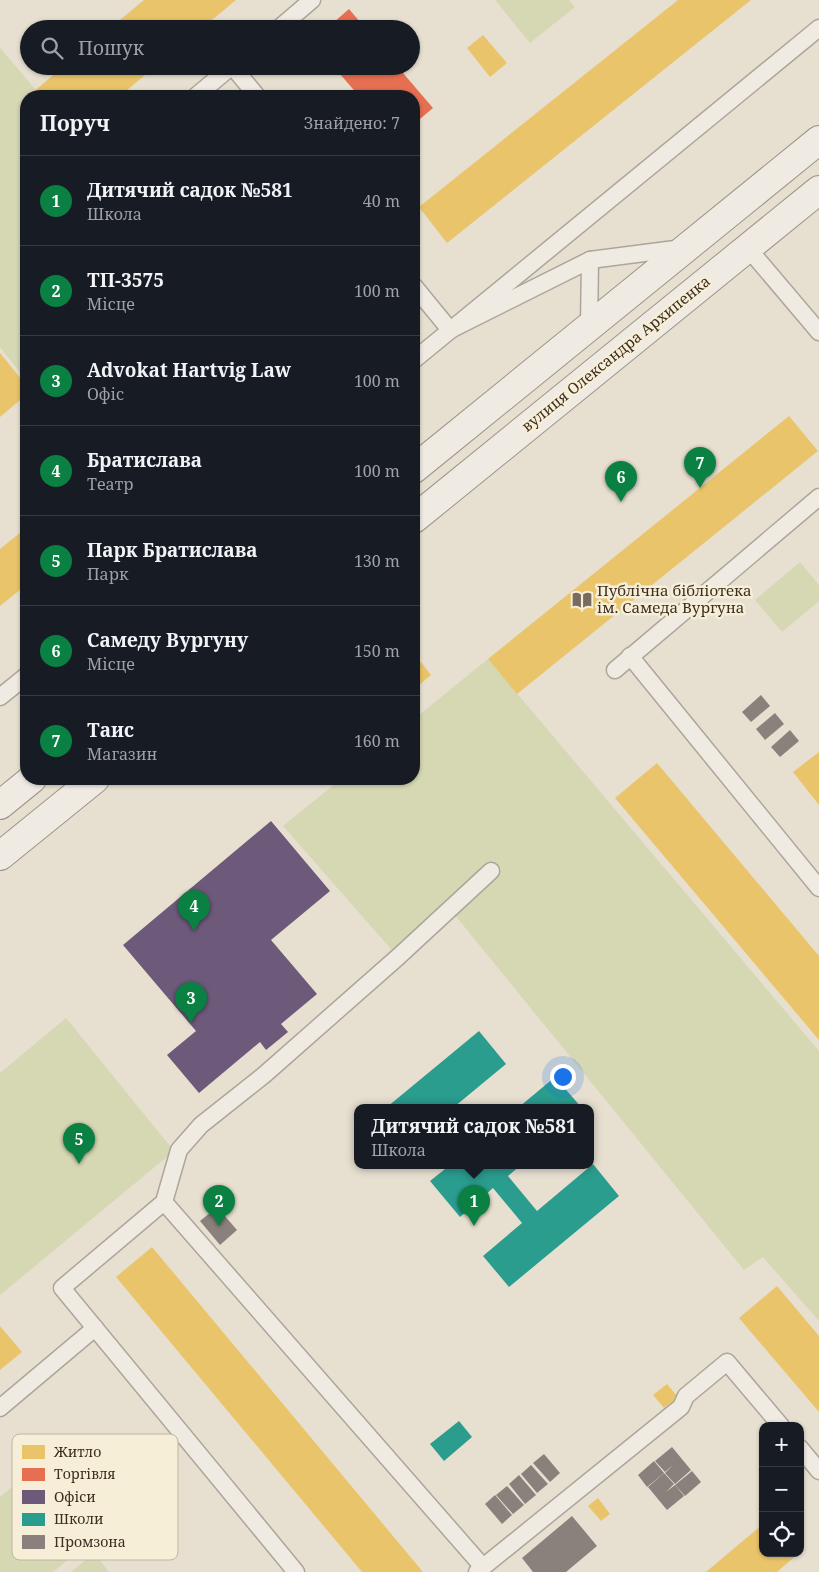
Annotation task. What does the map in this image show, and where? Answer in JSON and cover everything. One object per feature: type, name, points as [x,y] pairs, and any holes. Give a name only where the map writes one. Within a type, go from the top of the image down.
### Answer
[{"type":"main road","points":[[420,464],[819,140]]},
{"type":"main road","name":"вулиця Олександра Архипенка","points":[[420,514],[819,190]]},
{"type":"main road","points":[[0,804],[24,785]]},
{"type":"main road","points":[[0,856],[88,785]]},
{"type":"lane","points":[[289,20],[312,0]]},
{"type":"lane","points":[[420,355],[819,28]]},
{"type":"lane","points":[[203,90],[221,75]]},
{"type":"lane","points":[[240,75],[253,90]]},
{"type":"lane","points":[[450,330],[590,260],[686,248]]},
{"type":"lane","points":[[747,248],[819,332]]},
{"type":"lane","points":[[589,326],[590,260]]},
{"type":"lane","points":[[420,293],[450,330]]},
{"type":"lane","points":[[615,670],[819,497]]},
{"type":"lane","points":[[630,656],[819,888]]},
{"type":"lane","points":[[0,697],[20,681]]},
{"type":"lane","points":[[296,1572],[62,1288],[164,1202],[179,1150],[201,1125],[271,1068],[491,871]]},
{"type":"lane","points":[[164,1202],[480,1569],[681,1407],[686,1396],[727,1362],[778,1422]]},
{"type":"lane","points":[[0,1408],[94,1328]]},
{"type":"lane","points":[[804,1453],[819,1471]]},
{"type":"green space","points":[[495,0],[569,0],[575,7],[530,43]]},
{"type":"green space","points":[[0,48],[20,71],[20,75],[23,75],[36,90],[20,90],[20,372],[0,347]]},
{"type":"green space","points":[[800,562],[819,585],[819,601],[782,632],[755,600]]},
{"type":"green space","points":[[488,659],[819,1051],[819,1321],[763,1257],[744,1270],[450,909],[398,957],[283,826],[334,785],[420,785],[420,714]]},
{"type":"green space","points":[[66,1018],[174,1151],[0,1295],[0,1073]]},
{"type":"green space","points":[[12,1487],[12,1560],[68,1560],[53,1572],[0,1572],[0,1497]]},
{"type":"green space","points":[[86,1560],[100,1560],[109,1572],[71,1572]]},
{"type":"building: Житло","points":[[144,0],[236,0],[212,20],[120,20]]},
{"type":"building: Житло","points":[[678,0],[751,0],[447,243],[420,206]]},
{"type":"building: Житло","points":[[483,35],[507,63],[490,77],[467,48]]},
{"type":"building: Житло","points":[[53,75],[145,75],[127,90],[36,90]]},
{"type":"building: Житло","points":[[0,353],[20,378],[20,400],[0,417]]},
{"type":"building: Житло","points":[[789,416],[818,451],[517,694],[488,659]]},
{"type":"building: Житло","points":[[20,533],[20,590],[0,606],[0,549]]},
{"type":"building: Житло","points":[[420,663],[431,675],[420,684]]},
{"type":"building: Житло","points":[[819,752],[819,805],[793,772]]},
{"type":"building: Житло","points":[[657,763],[819,956],[819,1040],[615,798]]},
{"type":"building: Житло","points":[[152,1247],[423,1572],[362,1572],[116,1277]]},
{"type":"building: Житло","points":[[777,1286],[819,1336],[819,1412],[739,1318]]},
{"type":"building: Житло","points":[[0,1326],[22,1352],[0,1370]]},
{"type":"building: Житло","points":[[667,1384],[678,1397],[664,1408],[653,1395]]},
{"type":"building: Житло","points":[[598,1498],[610,1514],[601,1521],[588,1506]]},
{"type":"building: Житло","points":[[759,1527],[759,1557],[794,1557],[777,1572],[706,1572]]},
{"type":"building: Торгівля","points":[[349,9],[358,20],[336,20]]},
{"type":"building: Торгівля","points":[[341,75],[405,75],[418,90],[354,90]]},
{"type":"building: Торгівля","points":[[420,93],[433,108],[420,119]]},
{"type":"building: Офіси","points":[[271,821],[330,891],[271,940],[317,994],[281,1024],[288,1032],[266,1050],[260,1042],[199,1093],[167,1055],[196,1031],[123,945]]},
{"type":"building: Школи","points":[[479,1031],[506,1064],[458,1104],[391,1104]]},
{"type":"building: Школи","points":[[555,1077],[578,1104],[523,1104]]},
{"type":"building: Школи","points":[[594,1165],[619,1196],[509,1287],[483,1256],[522,1223],[493,1188],[460,1217],[430,1181],[445,1169],[516,1169],[508,1176],[537,1211],[587,1169],[594,1169]]},
{"type":"building: Школи","points":[[459,1421],[472,1437],[444,1461],[430,1444]]},
{"type":"building: Промзона","points":[[761,695],[770,706],[751,722],[742,712]]},
{"type":"building: Промзона","points":[[775,713],[784,724],[765,740],[756,729]]},
{"type":"building: Промзона","points":[[790,730],[799,741],[780,757],[771,747]]},
{"type":"building: Промзона","points":[[217,1207],[237,1230],[220,1245],[200,1221]]},
{"type":"building: Промзона","points":[[672,1447],[691,1470],[675,1484],[665,1473],[673,1465],[665,1472],[655,1461]]},
{"type":"building: Промзона","points":[[544,1454],[560,1473],[550,1482],[533,1463]]},
{"type":"building: Промзона","points":[[654,1461],[664,1473],[647,1487],[638,1475]]},
{"type":"building: Промзона","points":[[531,1465],[548,1484],[537,1493],[521,1474]]},
{"type":"building: Промзона","points":[[692,1471],[701,1482],[685,1496],[675,1485]]},
{"type":"building: Промзона","points":[[664,1473],[674,1484],[666,1492],[675,1485],[684,1496],[667,1510],[648,1487]]},
{"type":"building: Промзона","points":[[519,1475],[536,1495],[525,1504],[509,1484]]},
{"type":"building: Промзона","points":[[507,1486],[524,1505],[513,1514],[496,1495]]},
{"type":"building: Промзона","points":[[495,1495],[512,1515],[502,1524],[485,1504]]},
{"type":"building: Промзона","points":[[572,1516],[597,1546],[566,1572],[533,1572],[522,1558]]},
{"type":"place","name":"Таис","points":[[700,488]]},
{"type":"place","name":"Самеду Вургуну","points":[[621,502]]},
{"type":"place","name":"Публічна бібліотека ім. Самеда Вургуна","points":[[582,600]]},
{"type":"place","name":"Братислава","points":[[194,931]]},
{"type":"place","name":"Advokat Hartvig Law","points":[[191,1023]]},
{"type":"place","name":"Парк Братислава","points":[[79,1164]]},
{"type":"place","name":"ТП-3575","points":[[219,1226]]},
{"type":"place","name":"Дитячий садок №581","points":[[474,1226]]}]
